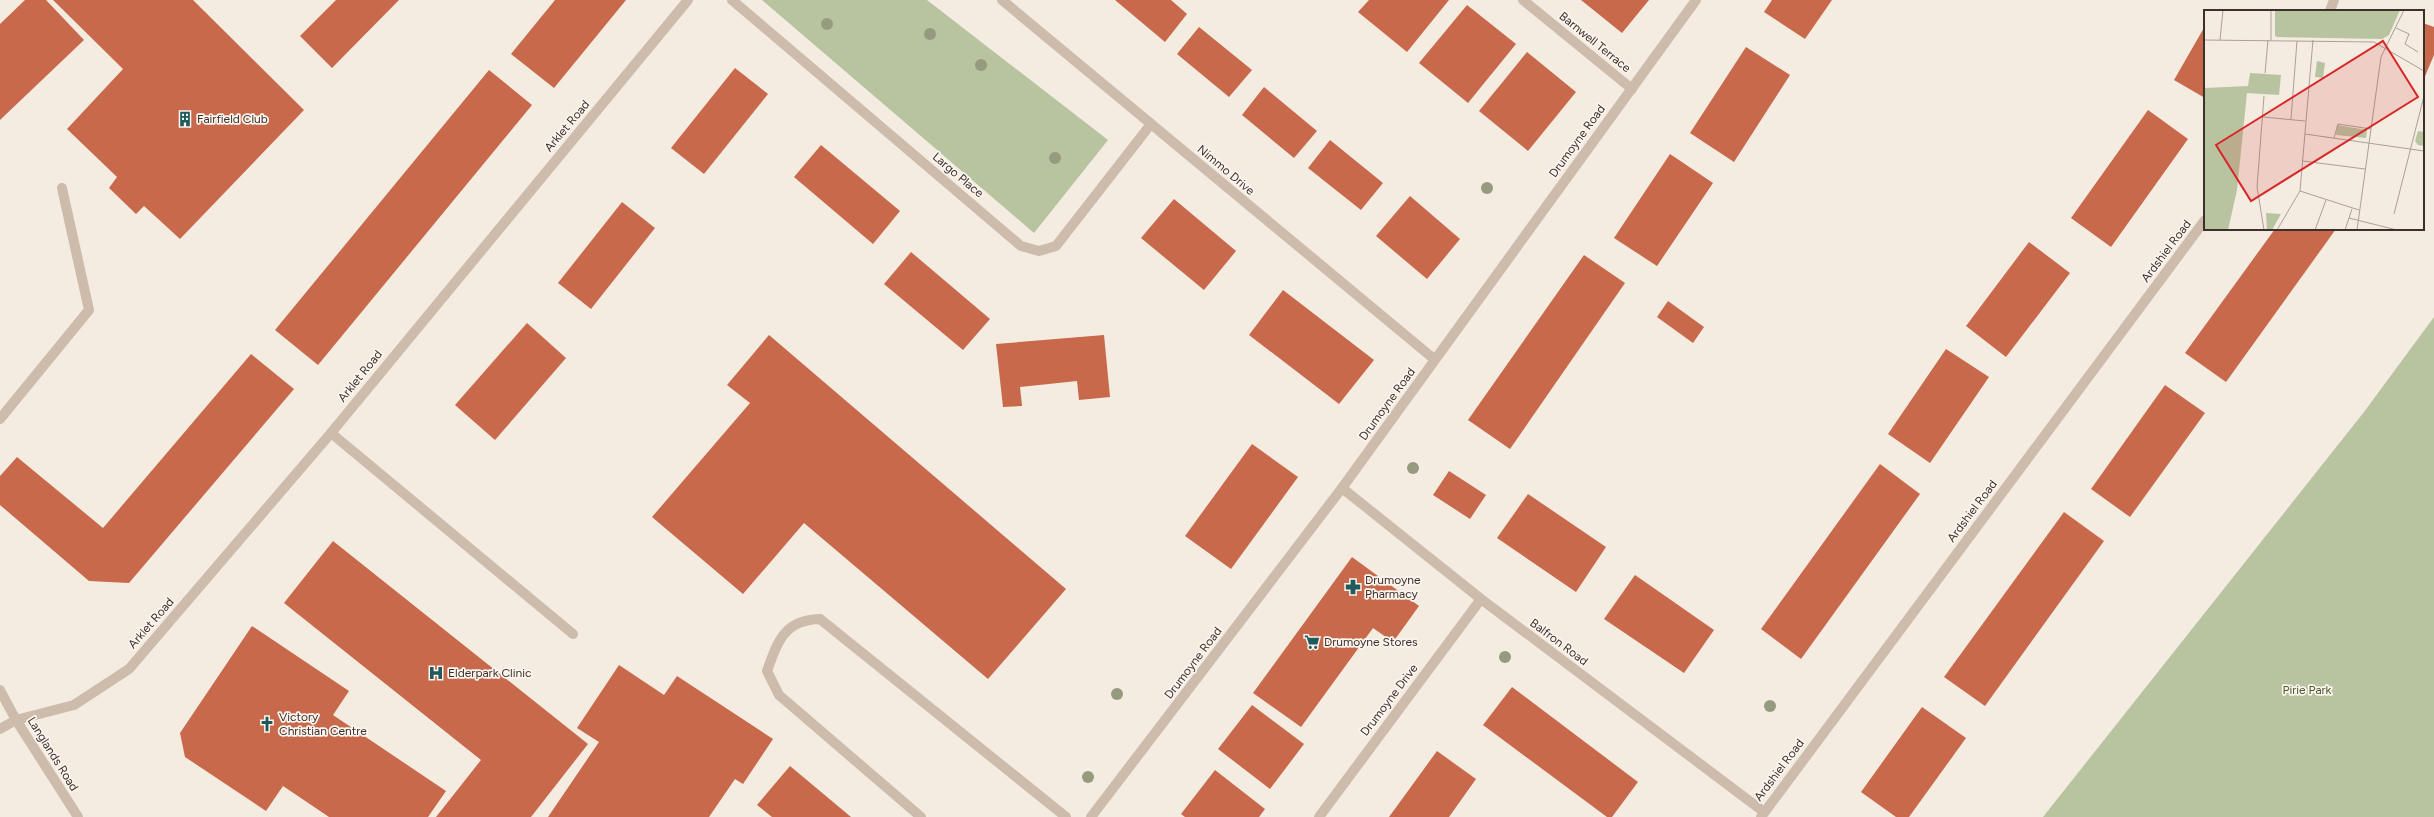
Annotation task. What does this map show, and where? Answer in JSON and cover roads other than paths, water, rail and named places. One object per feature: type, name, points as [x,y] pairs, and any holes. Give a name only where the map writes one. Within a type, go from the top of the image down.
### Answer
[{"type":"street","name":"Arklet Road","points":[[16,720],[74,706],[129,669],[331,433],[688,0]]},
{"type":"street","name":"Largo Place","points":[[732,0],[1021,246],[1039,251],[1056,246],[1151,124]]},
{"type":"street","name":"Nimmo Drive","points":[[1002,0],[1434,359]]},
{"type":"street","name":"Barnwell Terrace","points":[[1523,0],[1632,89]]},
{"type":"street","name":"Drumoyne Road","points":[[1091,817],[1342,488],[1434,359],[1696,0]]},
{"type":"street","points":[[2330,10],[2334,0]]},
{"type":"street","points":[[0,419],[89,310],[62,188]]},
{"type":"street","name":"Ardshiel Road","points":[[1762,815],[2204,221]]},
{"type":"street","points":[[331,433],[573,634]]},
{"type":"street","name":"Balfron Road","points":[[1342,488],[1481,599],[1762,815]]},
{"type":"street","name":"Drumoyne Drive","points":[[1319,817],[1481,599]]},
{"type":"street","points":[[921,817],[780,695],[767,671],[774,650],[789,627],[804,619],[820,619],[1066,817]]},
{"type":"street","points":[[0,690],[16,720]]},
{"type":"street","name":"Langlands Road","points":[[0,729],[16,720],[78,817]]},
{"type":"place","name":"Fairfield Club","points":[[185,119]]},
{"type":"place","name":"Drumoyne Pharmacy","points":[[1353,587]]},
{"type":"place","name":"Drumoyne Stores","points":[[1312,642]]},
{"type":"place","name":"Elderpark Clinic","points":[[436,673]]},
{"type":"place","name":"Victory Christian Centre","points":[[267,724]]},
{"type":"park label","name":"Pirie Park","points":[[2307,690]]}]
